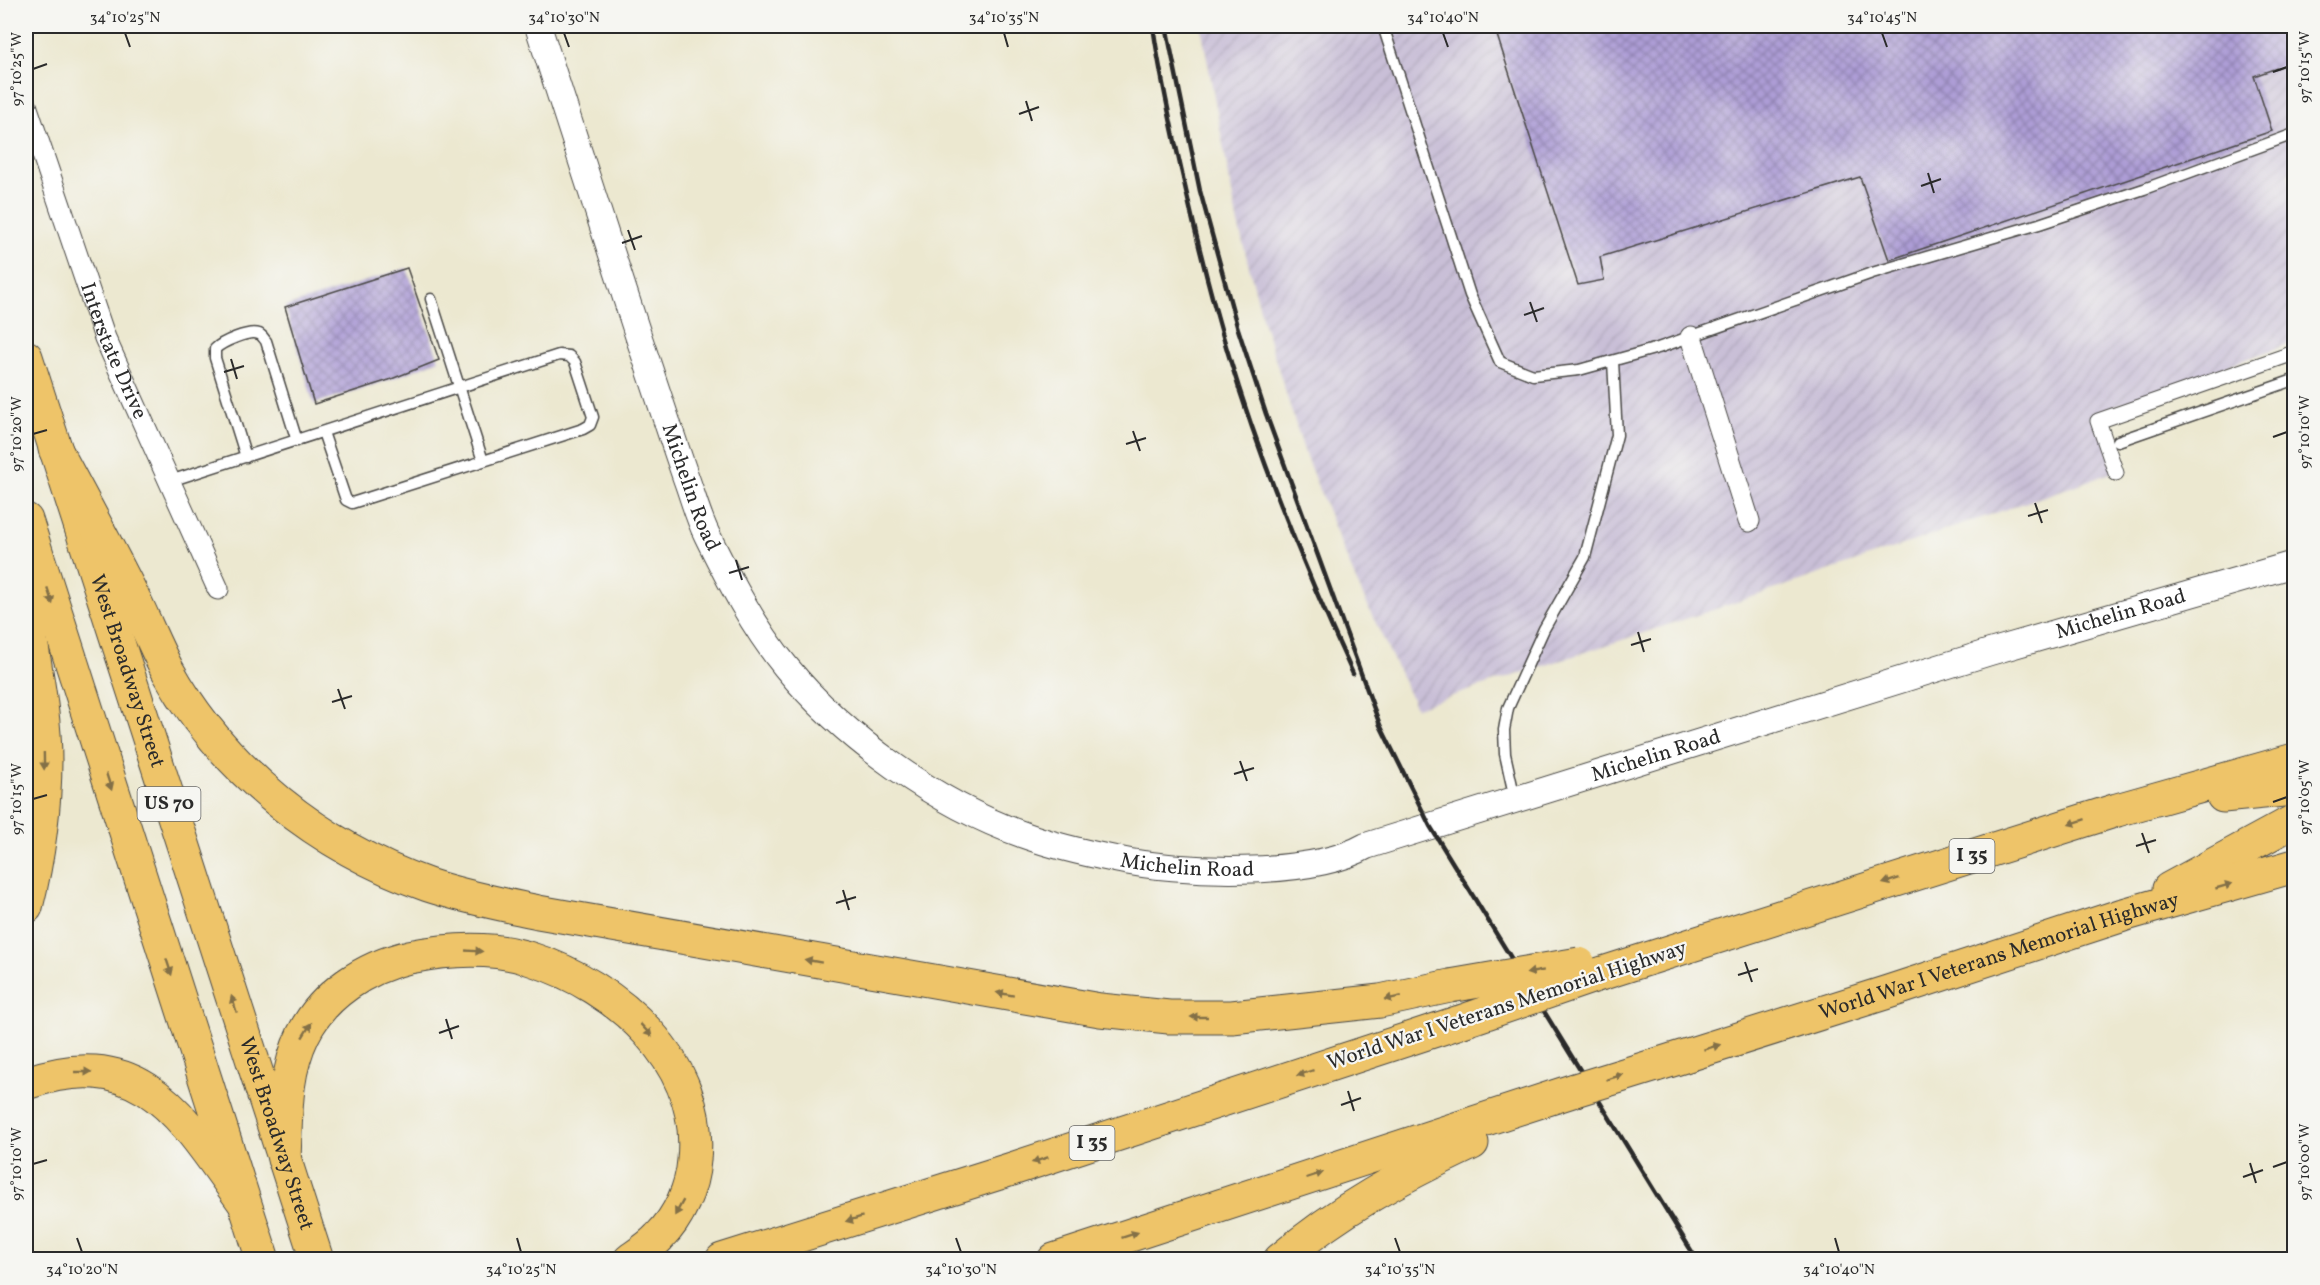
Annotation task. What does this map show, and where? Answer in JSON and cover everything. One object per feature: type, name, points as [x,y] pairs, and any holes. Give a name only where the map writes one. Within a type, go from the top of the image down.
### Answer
[{"type":"main road","name":"West Broadway Street","points":[[26,357],[317,1260]]},
{"type":"main road","points":[[54,448],[133,596],[168,671],[218,742],[265,790],[306,823],[347,849],[429,885],[477,899],[538,912],[1100,1010],[1169,1017],[1232,1017],[1380,1001],[1450,987],[1596,968]]},
{"type":"main road","points":[[26,520],[263,1260]]},
{"type":"main road","points":[[26,609],[42,713],[45,759],[44,801],[33,878],[26,907]]},
{"type":"main road","name":"World War I Veterans Memorial Highway","points":[[722,1260],[1023,1166],[1460,1022],[1596,968],[1651,958],[2117,810],[2295,760]]},
{"type":"main road","points":[[2117,810],[2295,789]]},
{"type":"main road","points":[[2123,915],[2295,821]]},
{"type":"main road","name":"World War I Veterans Memorial Highway","points":[[1054,1260],[1522,1113],[1575,1090],[2123,915],[2295,866]]},
{"type":"main road","points":[[284,1159],[288,1085],[294,1058],[304,1034],[320,1011],[338,992],[355,978],[377,967],[425,954],[457,950],[494,952],[528,958],[580,980],[624,1008],[650,1034],[682,1081],[696,1136],[693,1175],[676,1214],[659,1237],[630,1260]]},
{"type":"main road","points":[[26,1083],[43,1077],[86,1072],[109,1074],[130,1080],[150,1090],[180,1116],[243,1201]]},
{"type":"main road","points":[[1280,1260],[1332,1218],[1366,1196],[1522,1113]]},
{"type":"street","name":"Michelin Road","points":[[538,26],[672,438],[705,531],[748,611],[785,666],[846,728],[882,757],[942,796],[1023,835],[1126,862],[1194,870],[1282,867],[1350,855],[1366,846],[1990,652],[2295,564]]},
{"type":"street","name":"Interstate Drive","points":[[26,105],[105,338],[218,589]]},
{"type":"street","points":[[1691,337],[1749,521]]},
{"type":"street","points":[[2116,473],[2098,421],[2295,353]]},
{"type":"lane","points":[[1383,26],[1470,295],[1500,362],[1533,375],[1579,370],[1691,337],[1872,273],[2039,224],[2134,193],[2295,134]]},
{"type":"lane","points":[[431,300],[483,461]]},
{"type":"lane","points":[[246,457],[215,358],[215,349],[221,343],[252,333],[260,334],[266,341],[297,441]]},
{"type":"lane","points":[[170,481],[560,355],[569,356],[575,362],[593,417],[590,425],[352,503],[346,500],[342,491],[323,432]]},
{"type":"lane","points":[[1515,799],[1505,754],[1504,730],[1508,708],[1544,629],[1585,557],[1617,435],[1613,361]]},
{"type":"lane","points":[[2118,441],[2295,380]]},
{"type":"shaded area","points":[[1201,26],[2294,26],[2294,172],[2288,174],[2294,198],[2294,342],[2098,412],[2120,470],[1773,590],[1416,708],[1356,581],[1306,457],[1262,317],[1237,220]]},
{"type":"building","points":[[1494,26],[2294,26],[2294,62],[2254,76],[2272,131],[1889,260],[1860,177],[1600,257],[1604,280],[1578,285]]},
{"type":"building","points":[[407,268],[439,360],[389,380],[314,404],[285,307]]},
{"type":"railway","points":[[1153,26],[1182,174],[1228,353],[1285,516],[1353,674]]},
{"type":"railway","points":[[1166,26],[1200,191],[1237,326],[1266,414],[1380,725],[1430,826],[1697,1260]]}]
